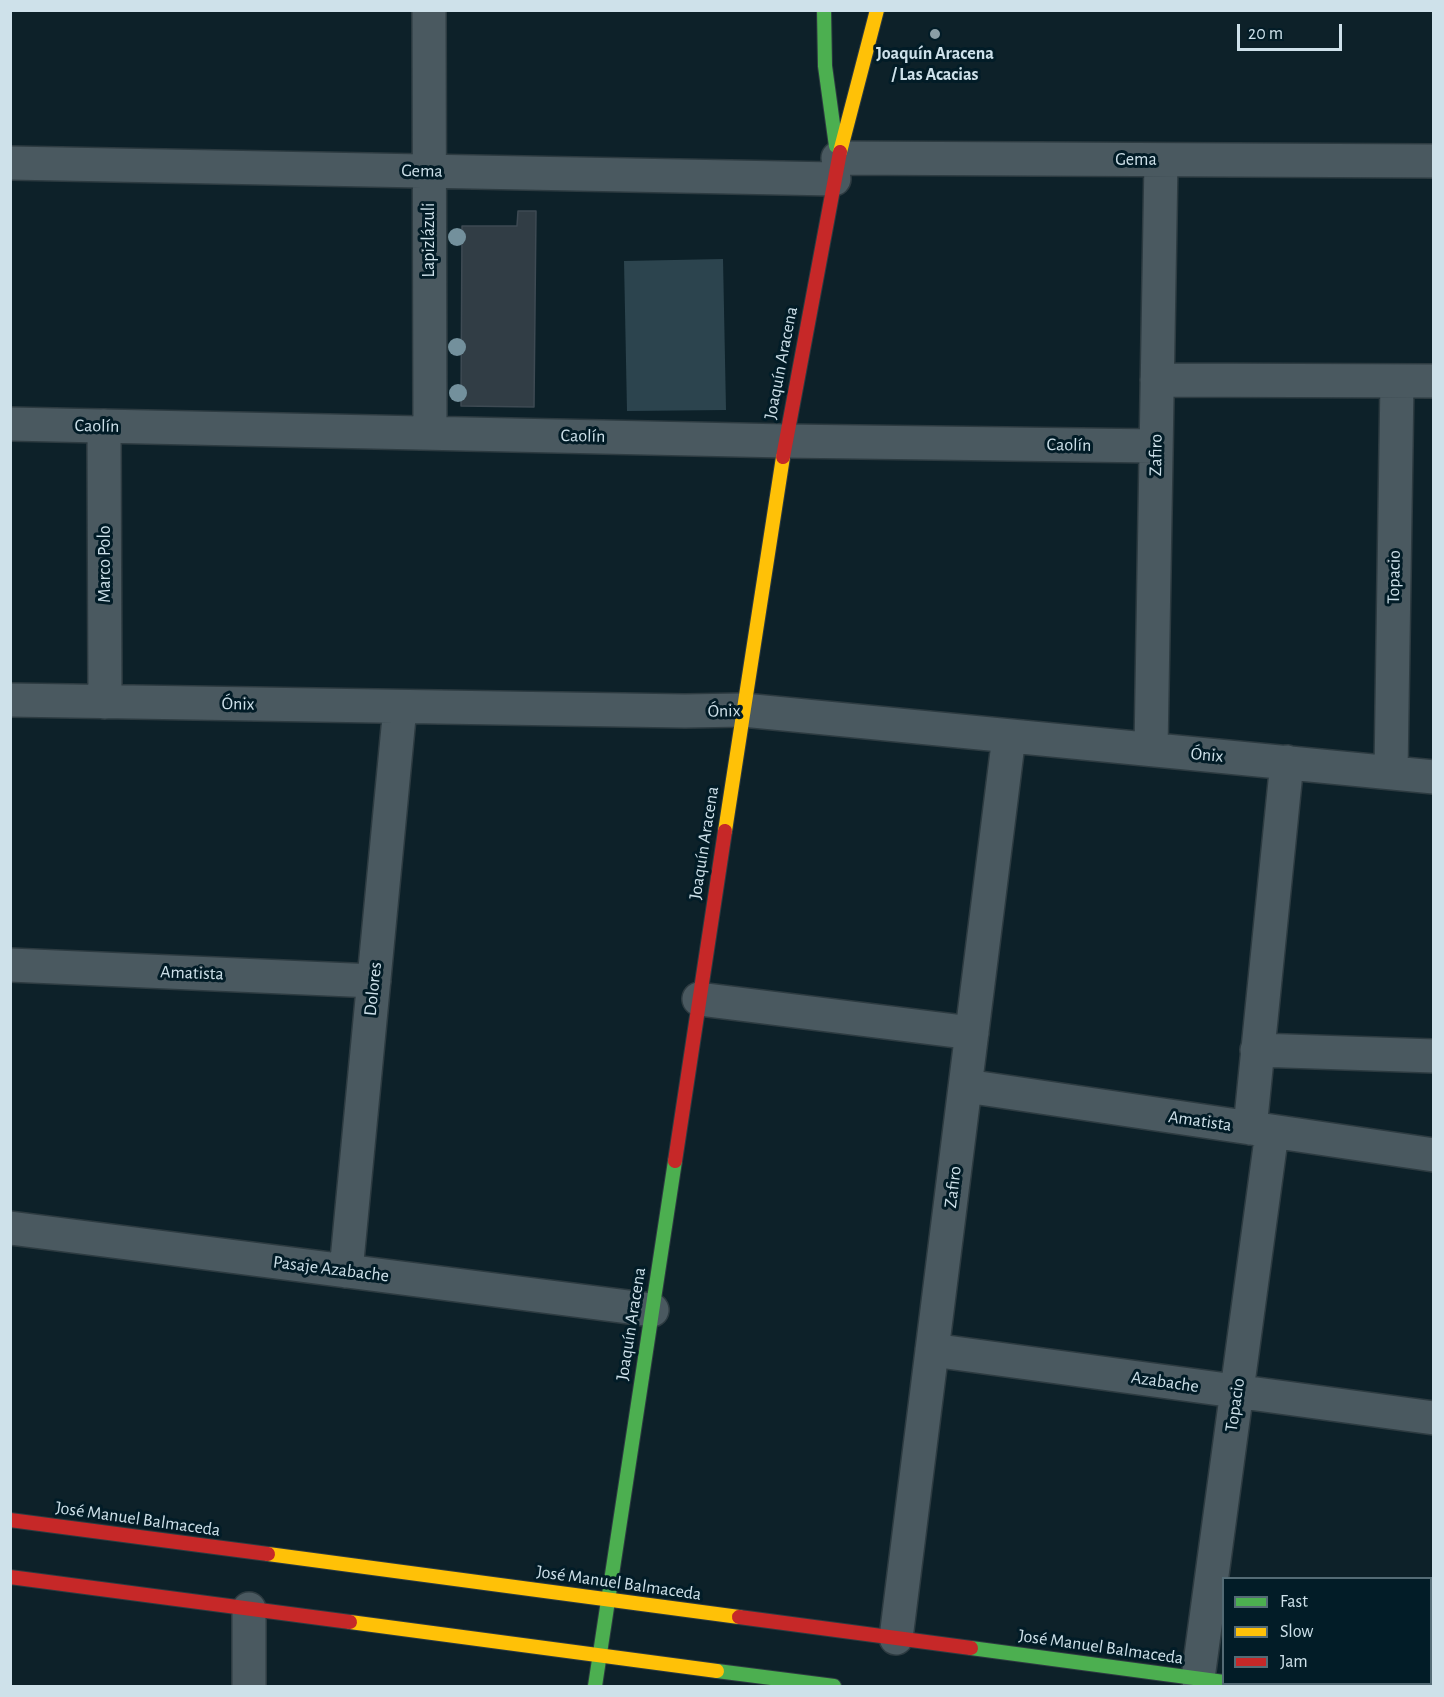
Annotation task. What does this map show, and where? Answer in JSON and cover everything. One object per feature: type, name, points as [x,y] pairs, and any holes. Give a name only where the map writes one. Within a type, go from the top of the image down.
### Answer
[{"type":"main road","points":[[824,10],[825,66],[836,168]]},
{"type":"main road","name":"Joaquín Aracena","points":[[595,1686],[785,441],[836,168],[877,10]]},
{"type":"main road","name":"José Manuel Balmaceda","points":[[10,1520],[1211,1680]]},
{"type":"main road","points":[[10,1577],[834,1686]]},
{"type":"street","name":"Lapizlázuli","points":[[429,10],[430,433]]},
{"type":"street","name":"Gema","points":[[10,163],[429,171],[836,168],[1161,160],[1434,162]]},
{"type":"street","name":"Zafiro","points":[[1151,749],[1161,160]]},
{"type":"street","points":[[1157,380],[1434,381]]},
{"type":"street","name":"Topacio","points":[[1391,772],[1397,381]]},
{"type":"street","name":"Caolín","points":[[10,424],[785,441],[1156,446]]},
{"type":"street","name":"Marco Polo","points":[[104,426],[105,702]]},
{"type":"street","name":"Ónix","points":[[10,700],[743,710],[1434,777]]},
{"type":"street","name":"Dolores","points":[[346,1271],[400,706]]},
{"type":"street","name":"Zafiro","points":[[896,1638],[1009,736]]},
{"type":"street","name":"Topacio","points":[[1211,1680],[1261,1130],[1257,1050],[1287,762]]},
{"type":"street","name":"Amatista","points":[[10,965],[374,981]]},
{"type":"street","points":[[699,999],[972,1033]]},
{"type":"street","points":[[1257,1050],[1434,1056]]},
{"type":"street","name":"Amatista","points":[[966,1086],[1434,1155]]},
{"type":"street","name":"Pasaje Azabache","points":[[10,1228],[652,1310]]},
{"type":"street","name":"Azabache","points":[[932,1350],[1434,1418]]},
{"type":"street","points":[[249,1609],[249,1686]]},
{"type":"shaded area","points":[[723,259],[726,410],[627,411],[624,261]]},
{"type":"building","points":[[518,211],[536,211],[534,407],[461,406],[462,226],[517,226]]},
{"type":"traffic: fast","points":[[824,10],[825,66],[836,146]]},
{"type":"traffic: fast","points":[[595,1686],[675,1161]]},
{"type":"traffic: fast","points":[[971,1648],[1222,1682]]},
{"type":"traffic: fast","points":[[717,1671],[834,1686]]},
{"type":"traffic: fast","points":[[1250,1685],[1261,1686]]},
{"type":"traffic: slow","points":[[840,152],[877,10]]},
{"type":"traffic: slow","points":[[725,831],[783,457]]},
{"type":"traffic: slow","points":[[268,1554],[739,1617]]},
{"type":"traffic: slow","points":[[350,1622],[717,1671]]},
{"type":"traffic: jam","points":[[783,457],[840,152]]},
{"type":"traffic: jam","points":[[675,1161],[725,831]]},
{"type":"traffic: jam","points":[[10,1520],[268,1554]]},
{"type":"traffic: jam","points":[[10,1577],[350,1622]]},
{"type":"traffic: jam","points":[[739,1617],[971,1648]]},
{"type":"place","name":"Joaquín Aracena / Las Acacias","points":[[935,34]]}]
